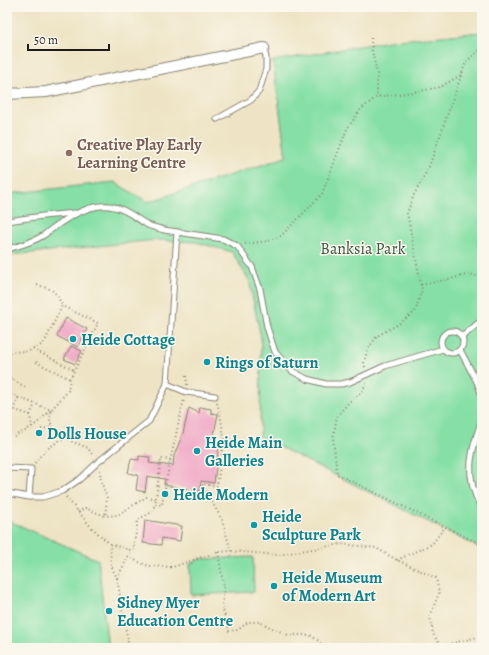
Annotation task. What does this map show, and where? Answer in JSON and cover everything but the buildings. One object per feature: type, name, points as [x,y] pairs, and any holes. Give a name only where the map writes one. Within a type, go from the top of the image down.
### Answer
[{"type":"street","points":[[7,94],[46,92],[264,48]]},
{"type":"lane","points":[[217,118],[251,100],[259,91],[266,69],[264,48]]},
{"type":"lane","points":[[7,249],[24,244],[43,235],[78,213],[98,206],[115,207],[147,224],[164,230],[224,239],[237,246],[252,267],[260,289],[266,327],[275,352],[292,371],[307,379],[326,384],[346,383],[366,376],[385,366],[443,349]]},
{"type":"lane","points":[[7,221],[78,213]]},
{"type":"lane","points":[[7,493],[43,498],[62,492],[80,479],[98,462],[149,421],[167,384],[177,232]]},
{"type":"lane","points":[[462,337],[482,320]]},
{"type":"lane","points":[[454,331],[462,337],[463,344],[460,350],[450,353],[443,349],[441,342],[446,332],[454,331]]},
{"type":"lane","points":[[460,350],[477,382],[482,396]]},
{"type":"lane","points":[[167,384],[186,392],[215,396]]},
{"type":"lane","points":[[482,419],[471,457],[471,480],[475,496],[482,509]]},
{"type":"lane","points":[[7,468],[30,469],[29,497]]},
{"type":"path","points":[[371,38],[372,51],[377,73],[377,97]]},
{"type":"path","points":[[482,48],[466,62],[429,167],[414,195],[407,213],[422,290],[415,312],[397,325],[377,336],[368,350],[364,362],[366,382],[362,392],[349,402],[337,416],[333,438],[337,474],[482,545]]},
{"type":"path","points":[[237,246],[268,241],[281,236],[322,194],[347,129],[361,109],[377,97],[440,87],[462,74]]},
{"type":"path","points":[[421,285],[470,274],[482,278]]},
{"type":"path","points":[[14,436],[36,424],[68,391],[70,379],[98,323],[62,306],[57,294],[48,288],[37,285]]},
{"type":"path","points":[[7,356],[11,352],[29,351],[41,345],[46,339],[62,306]]},
{"type":"path","points":[[80,343],[87,346]]},
{"type":"path","points":[[33,349],[74,370]]},
{"type":"path","points":[[36,362],[70,379]]},
{"type":"path","points":[[155,504],[162,505],[170,460],[186,392],[186,376]]},
{"type":"path","points":[[7,378],[25,387]]},
{"type":"path","points":[[7,393],[51,410]]},
{"type":"path","points":[[215,396],[220,413],[224,438],[217,486],[202,484],[222,520],[231,551]]},
{"type":"path","points":[[14,410],[18,398]]},
{"type":"path","points":[[32,427],[30,415],[35,404]]},
{"type":"path","points":[[7,407],[30,415]]},
{"type":"path","points":[[51,410],[50,422],[53,427],[64,438],[88,448],[98,462],[101,481],[107,498],[105,516]]},
{"type":"path","points":[[41,429],[53,427]]},
{"type":"path","points":[[30,469],[40,455],[52,444],[64,438]]},
{"type":"path","points":[[118,578],[128,557],[133,551],[138,520],[152,512],[155,504],[162,459],[173,460]]},
{"type":"path","points":[[62,492],[92,528],[110,544],[133,551]]},
{"type":"path","points":[[78,512],[86,508],[105,516],[118,515],[146,497],[156,498]]},
{"type":"path","points":[[396,560],[432,544],[445,527]]},
{"type":"path","points":[[110,544],[111,566],[118,578],[129,648]]},
{"type":"path","points":[[128,557],[148,566],[173,567],[218,552],[231,551],[278,555],[341,544],[376,548],[396,560],[436,578],[439,593],[430,616],[433,634],[441,647],[482,636]]},
{"type":"path","points":[[218,552],[224,588],[222,606],[229,631],[238,630],[248,622],[259,622],[288,635],[310,634],[320,641],[323,648]]},
{"type":"green space","name":"Banksia Park","points":[[482,32],[482,549],[260,437],[261,338],[249,280],[232,252],[196,242],[157,240],[11,255],[7,213],[7,194],[114,182],[148,202],[286,157],[273,61],[389,41]]},
{"type":"green space","points":[[7,520],[98,560],[108,648],[7,648]]},
{"type":"green space","points":[[253,557],[254,592],[191,595],[190,564],[200,559]]},
{"type":"place","name":"Creative Play Early Learning Centre","points":[[69,153]]},
{"type":"place","name":"Heide Cottage","points":[[73,339]]},
{"type":"place","name":"Rings of Saturn","points":[[207,362]]},
{"type":"place","name":"Dolls House","points":[[39,433]]},
{"type":"place","name":"Heide Main Galleries","points":[[197,451]]},
{"type":"place","name":"Heide Modern","points":[[165,494]]},
{"type":"place","name":"Heide Sculpture Park","points":[[254,525]]},
{"type":"place","name":"Heide Museum of Modern Art","points":[[274,586]]},
{"type":"place","name":"Sidney Myer Education Centre","points":[[109,611]]}]
